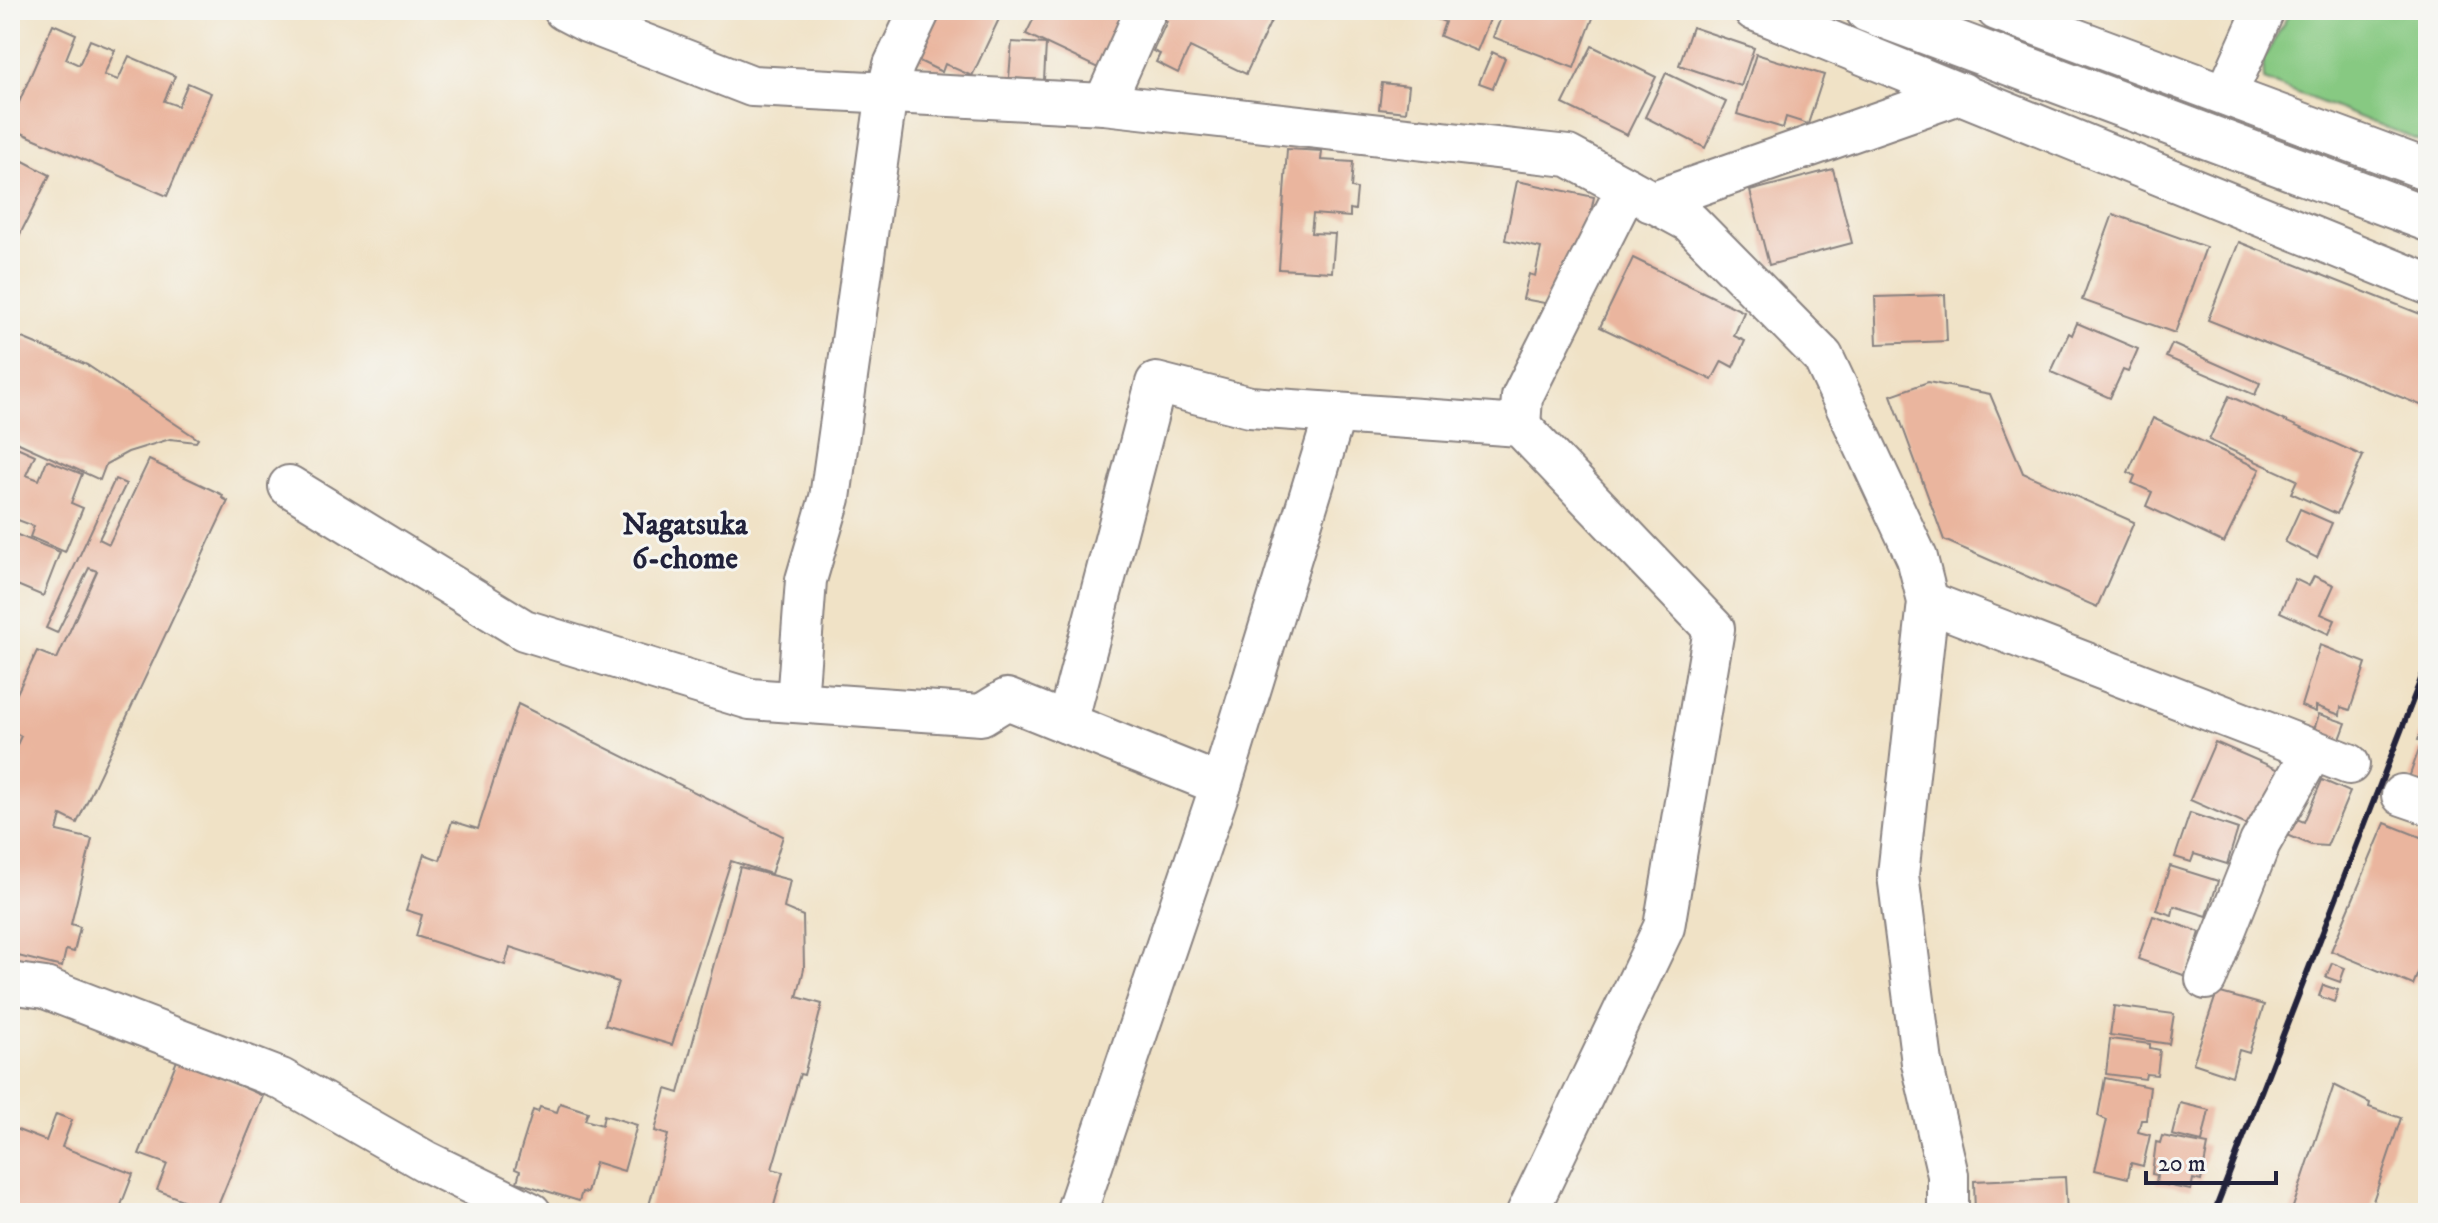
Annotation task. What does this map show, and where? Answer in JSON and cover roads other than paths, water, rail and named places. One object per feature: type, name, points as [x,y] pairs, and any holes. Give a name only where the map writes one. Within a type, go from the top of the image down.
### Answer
[{"type":"street","points":[[797,702],[806,580],[830,498],[887,92],[894,65],[920,10]]},
{"type":"street","points":[[1104,104],[1146,10]]},
{"type":"street","points":[[1754,10],[2428,284]]},
{"type":"street","points":[[1868,10],[2428,219]]},
{"type":"street","points":[[1997,10],[2428,170]]},
{"type":"street","points":[[2230,86],[2264,10]]},
{"type":"street","points":[[582,14],[752,86],[1104,104],[1568,156],[1690,222],[1823,357],[1917,558],[1928,602],[1898,875],[1922,1063],[1948,1175],[1948,1213]]},
{"type":"street","points":[[1520,426],[1522,397],[1639,195],[1962,93]]},
{"type":"street","points":[[1067,723],[1156,383],[1250,407],[1520,426],[1714,629],[1664,927],[1527,1213]]},
{"type":"street","points":[[1076,1213],[1221,785],[1335,414]]},
{"type":"street","points":[[289,486],[524,630],[750,699],[981,715],[1007,699],[1221,785]]},
{"type":"street","points":[[1928,602],[2349,764]]},
{"type":"street","points":[[2206,979],[2260,843],[2313,750]]},
{"type":"street","points":[[10,983],[45,988],[281,1079],[425,1161],[531,1213]]},
{"type":"railway","points":[[2214,1213],[2428,661]]},
{"type":"district","name":"Nagatsuka 6-chome","points":[[685,542]]}]
